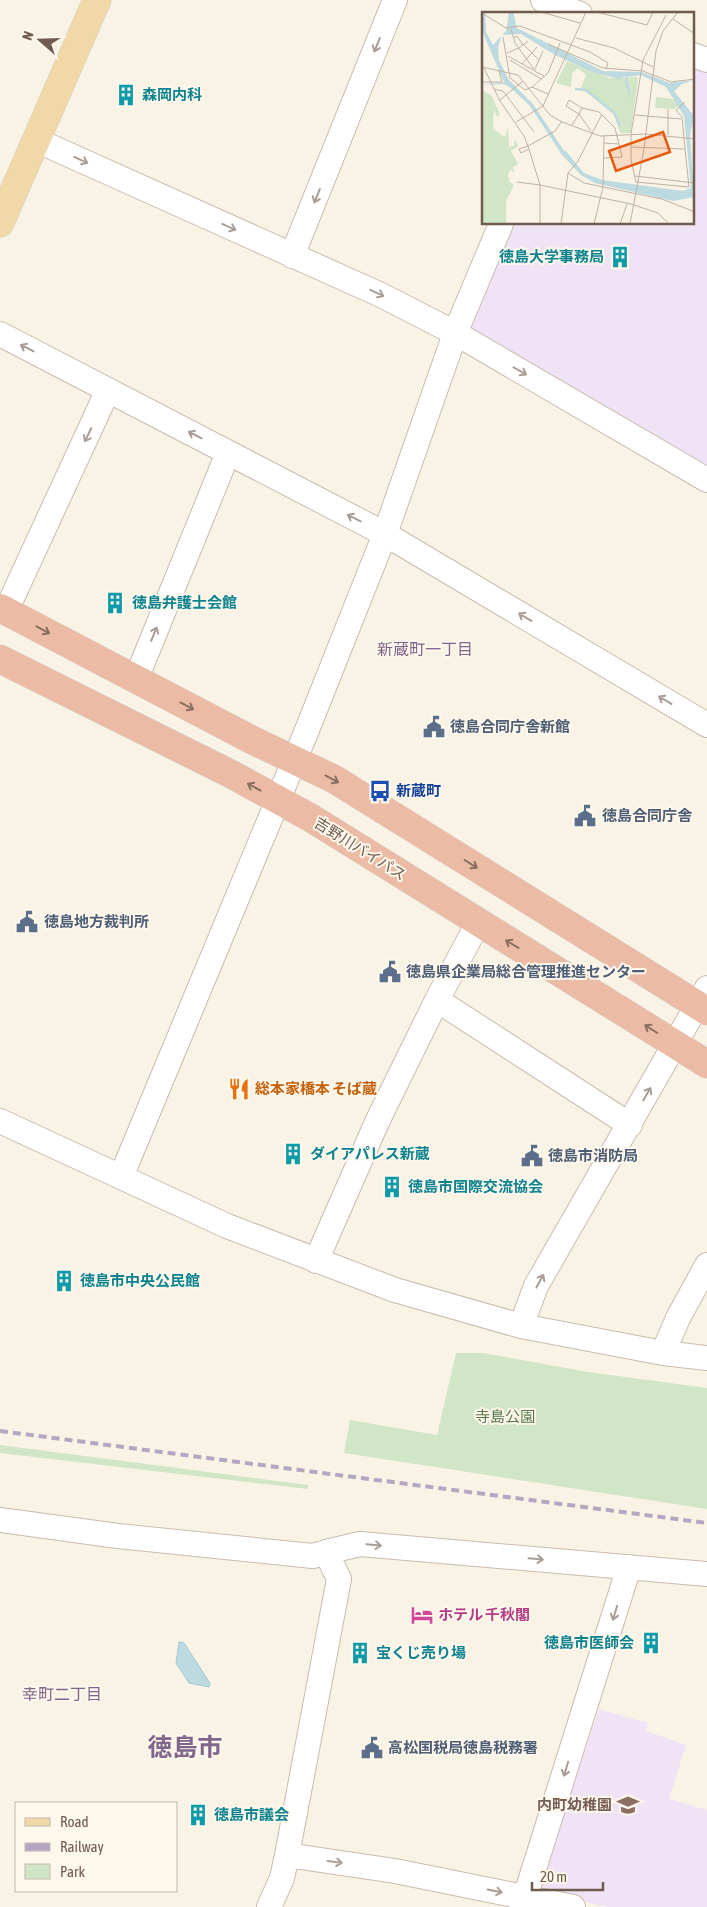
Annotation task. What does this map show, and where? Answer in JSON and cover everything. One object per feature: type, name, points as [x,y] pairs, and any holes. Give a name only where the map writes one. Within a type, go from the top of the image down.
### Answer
[{"type":"highway","points":[[3,609],[136,679],[334,779],[704,1001]]},
{"type":"highway","name":"吉野川バイパス","points":[[0,659],[232,775],[311,818],[707,1064]]},
{"type":"main road","points":[[0,223],[97,0]]},
{"type":"street","points":[[292,256],[395,0]]},
{"type":"street","points":[[543,0],[575,12]]},
{"type":"street","points":[[589,12],[594,0]]},
{"type":"street","points":[[694,55],[707,60]]},
{"type":"street","points":[[36,140],[380,295],[457,334],[707,480]]},
{"type":"street","points":[[121,1177],[295,760],[385,534],[457,334],[501,225]]},
{"type":"street","points":[[0,334],[385,534],[707,725]]},
{"type":"street","points":[[3,609],[108,390]]},
{"type":"street","points":[[136,679],[228,453]]},
{"type":"street","points":[[316,1261],[377,1122],[437,1000],[478,923]]},
{"type":"street","points":[[437,1000],[630,1124]]},
{"type":"street","points":[[521,1326],[536,1286],[676,1044],[704,1001]]},
{"type":"street","points":[[0,1121],[227,1226],[395,1290],[521,1326],[663,1353],[707,1358]]},
{"type":"street","points":[[663,1353],[678,1318],[707,1265]]},
{"type":"street","points":[[0,1520],[118,1536],[314,1556],[360,1544],[707,1574]]},
{"type":"street","points":[[269,1907],[282,1878],[287,1855],[339,1579],[326,1552]]},
{"type":"street","points":[[524,1902],[629,1567]]},
{"type":"street","points":[[287,1855],[395,1871],[524,1902],[573,1907]]},
{"type":"shaded area","points":[[694,55],[707,60],[707,474],[456,331],[501,225],[694,225]]},
{"type":"shaded area","name":"内町幼稚園","points":[[599,1709],[648,1723],[646,1731],[686,1745],[669,1799],[707,1810],[707,1907],[607,1907],[539,1891]]},
{"type":"green space","name":"寺島公園","points":[[456,1353],[484,1353],[588,1372],[707,1388],[707,1509],[344,1453],[350,1420],[437,1435]]},
{"type":"green space","points":[[0,1445],[308,1485],[308,1489],[0,1453]]},
{"type":"water","points":[[179,1642],[184,1643],[210,1683],[209,1687],[189,1683],[176,1663]]},
{"type":"railway","points":[[0,1431],[707,1523]]},
{"type":"place","name":"森岡内科","points":[[126,95]]},
{"type":"place","name":"徳島大学事務局","points":[[620,257]]},
{"type":"place","name":"徳島弁護士会館","points":[[115,603]]},
{"type":"place","name":"徳島合同庁舎新館","points":[[434,727]]},
{"type":"place","name":"新蔵町","points":[[380,791]]},
{"type":"place","name":"徳島合同庁舎","points":[[585,816]]},
{"type":"place","name":"徳島地方裁判所","points":[[27,922]]},
{"type":"place","name":"徳島県企業局総合管理推進センター","points":[[390,972]]},
{"type":"place","name":"総本家橋本 そば蔵","points":[[239,1089]]},
{"type":"place","name":"ダイアパレス新蔵","points":[[293,1154]]},
{"type":"place","name":"徳島市消防局","points":[[532,1156]]},
{"type":"place","name":"徳島市国際交流協会","points":[[392,1187]]},
{"type":"place","name":"徳島市中央公民館","points":[[64,1281]]},
{"type":"place","name":"ホテル 千秋閣","points":[[422,1615]]},
{"type":"place","name":"徳島市医師会","points":[[651,1643]]},
{"type":"place","name":"宝くじ売り場","points":[[360,1653]]},
{"type":"place","name":"高松国税局徳島税務署","points":[[372,1748]]},
{"type":"place","name":"内町幼稚園","points":[[628,1805]]},
{"type":"place","name":"徳島市議会","points":[[198,1815]]},
{"type":"district","name":"新蔵町一丁目","points":[[425,649]]},
{"type":"district","name":"幸町二丁目","points":[[62,1694]]},
{"type":"district","name":"徳島市","points":[[185,1747]]}]
